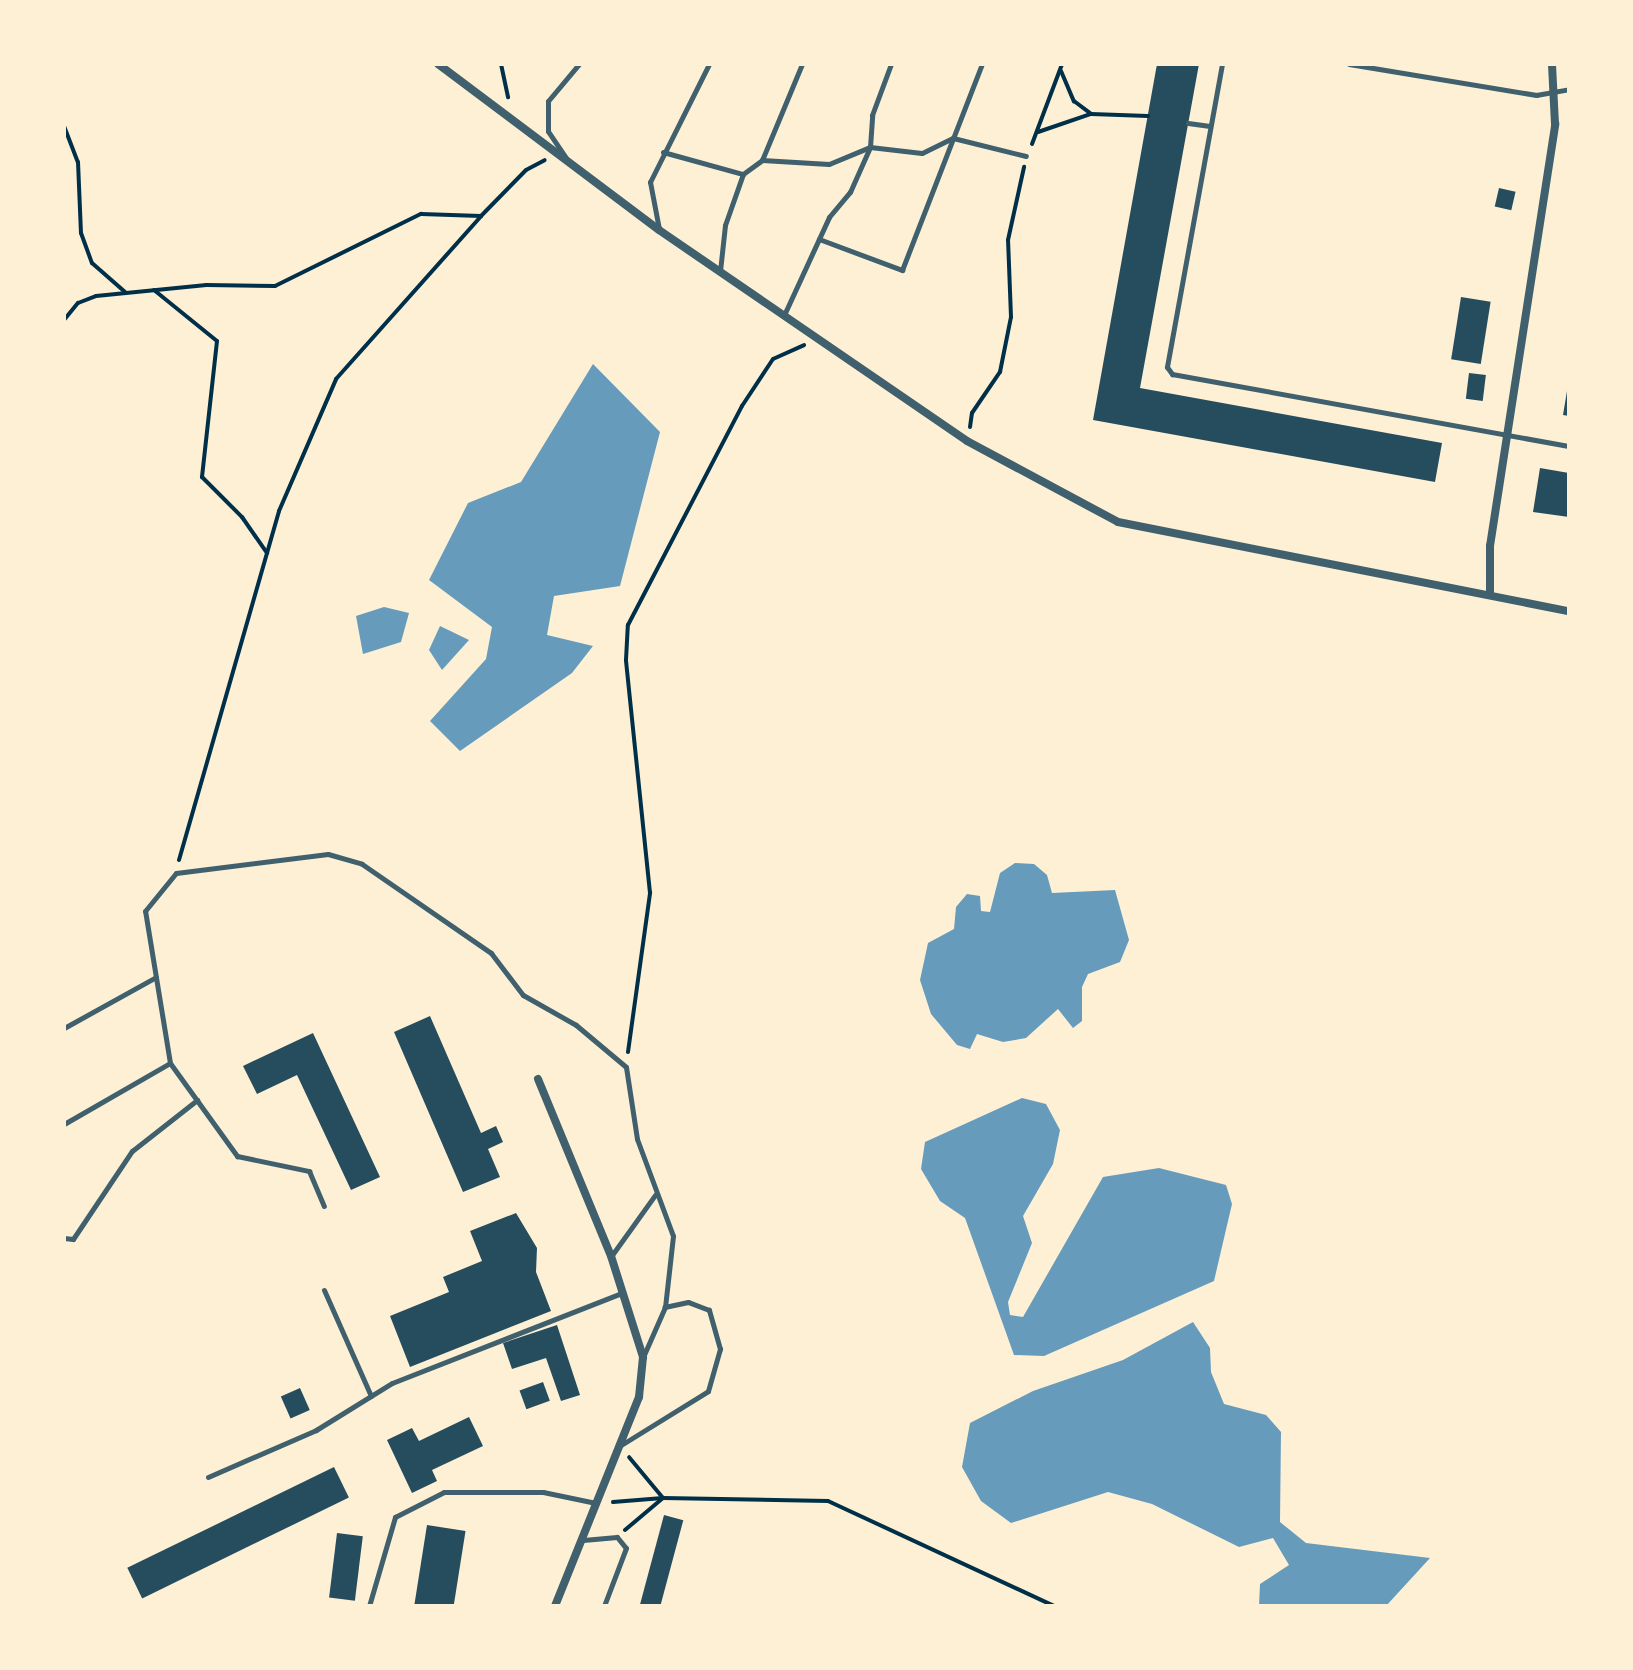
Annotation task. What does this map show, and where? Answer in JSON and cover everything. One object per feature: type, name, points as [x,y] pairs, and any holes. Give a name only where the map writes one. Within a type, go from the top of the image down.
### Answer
[{"type":"street","points":[[438,64],[659,230],[967,441],[1118,522],[1351,571],[1490,592],[1569,611]]},
{"type":"street","points":[[1490,592],[1490,546],[1505,434],[1555,124],[1552,64]]},
{"type":"street","points":[[538,1079],[611,1256],[643,1357],[639,1397],[555,1606]]},
{"type":"lane","points":[[568,160],[548,131],[548,101],[579,64]]},
{"type":"lane","points":[[659,230],[650,182],[709,64]]},
{"type":"lane","points":[[720,272],[725,225],[743,174],[762,160],[802,64]]},
{"type":"lane","points":[[784,316],[819,239],[870,147],[872,115],[891,64]]},
{"type":"lane","points":[[819,239],[902,270],[982,64]]},
{"type":"lane","points":[[1222,64],[1167,367],[1172,374],[1569,446]]},
{"type":"lane","points":[[1349,64],[1497,91],[1536,95],[1569,89]]},
{"type":"lane","points":[[1188,123],[1210,126]]},
{"type":"lane","points":[[762,160],[829,164],[870,147],[922,153],[953,138],[1026,156]]},
{"type":"lane","points":[[663,152],[743,174]]},
{"type":"lane","points":[[324,1206],[309,1171],[237,1156],[170,1063],[145,911],[176,873],[328,854],[362,864],[491,953],[523,995],[576,1025],[626,1067],[637,1139],[673,1236],[665,1307],[643,1357]]},
{"type":"lane","points":[[64,1028],[156,977]]},
{"type":"lane","points":[[64,1124],[170,1063]]},
{"type":"lane","points":[[64,1238],[73,1239],[132,1151],[197,1100]]},
{"type":"lane","points":[[611,1256],[656,1194]]},
{"type":"lane","points":[[324,1290],[371,1396]]},
{"type":"lane","points":[[208,1477],[316,1430],[392,1383],[623,1292]]},
{"type":"lane","points":[[620,1445],[708,1391],[720,1349],[709,1310],[688,1302],[665,1307]]},
{"type":"lane","points":[[369,1606],[395,1517],[444,1492],[543,1492],[597,1503]]},
{"type":"lane","points":[[583,1540],[617,1537],[626,1548],[604,1606]]},
{"type":"path","points":[[501,64],[513,119]]},
{"type":"path","points":[[1061,66],[1074,101],[1091,114]]},
{"type":"path","points":[[967,441],[972,413],[1000,372],[1011,317],[1008,240],[1026,156],[1038,132],[1061,66]]},
{"type":"path","points":[[1038,132],[1091,114],[1148,116]]},
{"type":"path","points":[[64,126],[78,162],[81,233],[92,263],[125,293]]},
{"type":"path","points":[[176,873],[279,511],[336,379],[526,170],[544,160],[568,160]]},
{"type":"path","points":[[64,320],[78,303],[125,293],[275,286],[314,271],[421,214],[481,216]]},
{"type":"path","points":[[154,290],[217,341],[202,477],[242,517],[267,553]]},
{"type":"path","points":[[626,1067],[650,893],[626,660],[628,625],[742,406],[773,359],[816,339]]},
{"type":"path","points":[[620,1445],[663,1498]]},
{"type":"path","points":[[617,1537],[663,1498]]},
{"type":"path","points":[[597,1503],[663,1498],[828,1501],[1054,1606]]},
{"type":"water","points":[[593,364],[660,432],[620,586],[554,596],[547,635],[593,646],[572,673],[460,751],[430,721],[486,659],[492,627],[429,580],[468,503],[521,482]]},
{"type":"water","points":[[384,607],[409,613],[401,642],[363,654],[356,616]]},
{"type":"water","points":[[440,626],[469,640],[442,670],[429,650]]},
{"type":"water","points":[[1015,863],[1034,864],[1047,875],[1052,893],[1115,890],[1129,940],[1120,962],[1088,974],[1082,987],[1082,1021],[1073,1028],[1058,1009],[1026,1038],[1003,1042],[977,1034],[970,1049],[957,1045],[931,1014],[920,980],[928,943],[954,929],[956,907],[967,894],[980,896],[981,911],[990,912],[1000,873]]},
{"type":"water","points":[[1022,1098],[1046,1104],[1060,1130],[1053,1164],[1023,1216],[1032,1243],[1008,1302],[1010,1315],[1023,1317],[1103,1177],[1159,1168],[1226,1185],[1232,1204],[1214,1281],[1044,1356],[1014,1355],[965,1218],[940,1201],[921,1169],[925,1142]]},
{"type":"water","points":[[1193,1322],[1210,1348],[1211,1372],[1224,1404],[1266,1415],[1281,1432],[1280,1522],[1306,1543],[1430,1558],[1386,1606],[1259,1606],[1260,1584],[1289,1565],[1273,1538],[1239,1547],[1152,1504],[1108,1492],[1011,1523],[981,1501],[962,1467],[970,1423],[1033,1391],[1123,1360]]},
{"type":"building","points":[[1157,64],[1199,64],[1140,388],[1442,443],[1435,482],[1093,420]]},
{"type":"building","points":[[1499,188],[1516,192],[1511,210],[1495,207]]},
{"type":"building","points":[[1461,297],[1491,302],[1481,364],[1451,359]]},
{"type":"building","points":[[1469,373],[1486,375],[1483,401],[1466,399]]},
{"type":"building","points":[[1569,391],[1569,416],[1563,415]]},
{"type":"building","points":[[1540,468],[1569,473],[1569,517],[1533,512]]},
{"type":"building","points":[[430,1016],[481,1133],[496,1126],[503,1142],[488,1149],[500,1177],[463,1192],[394,1032]]},
{"type":"building","points":[[313,1033],[380,1177],[351,1190],[297,1075],[257,1094],[243,1066]]},
{"type":"building","points":[[516,1213],[537,1248],[536,1272],[551,1311],[410,1367],[390,1316],[449,1292],[443,1277],[482,1261],[470,1231]]},
{"type":"building","points":[[557,1325],[580,1395],[561,1401],[546,1358],[512,1369],[503,1343]]},
{"type":"building","points":[[543,1382],[550,1401],[526,1409],[520,1391]]},
{"type":"building","points":[[300,1388],[310,1410],[291,1418],[281,1397]]},
{"type":"building","points":[[469,1417],[483,1446],[432,1470],[437,1481],[412,1493],[387,1440],[412,1428],[419,1441]]},
{"type":"building","points":[[334,1467],[349,1498],[142,1598],[127,1568]]},
{"type":"building","points":[[664,1515],[683,1520],[660,1606],[640,1605]]},
{"type":"building","points":[[427,1525],[466,1531],[454,1606],[414,1606]]},
{"type":"building","points":[[337,1533],[363,1536],[355,1601],[329,1598]]}]
